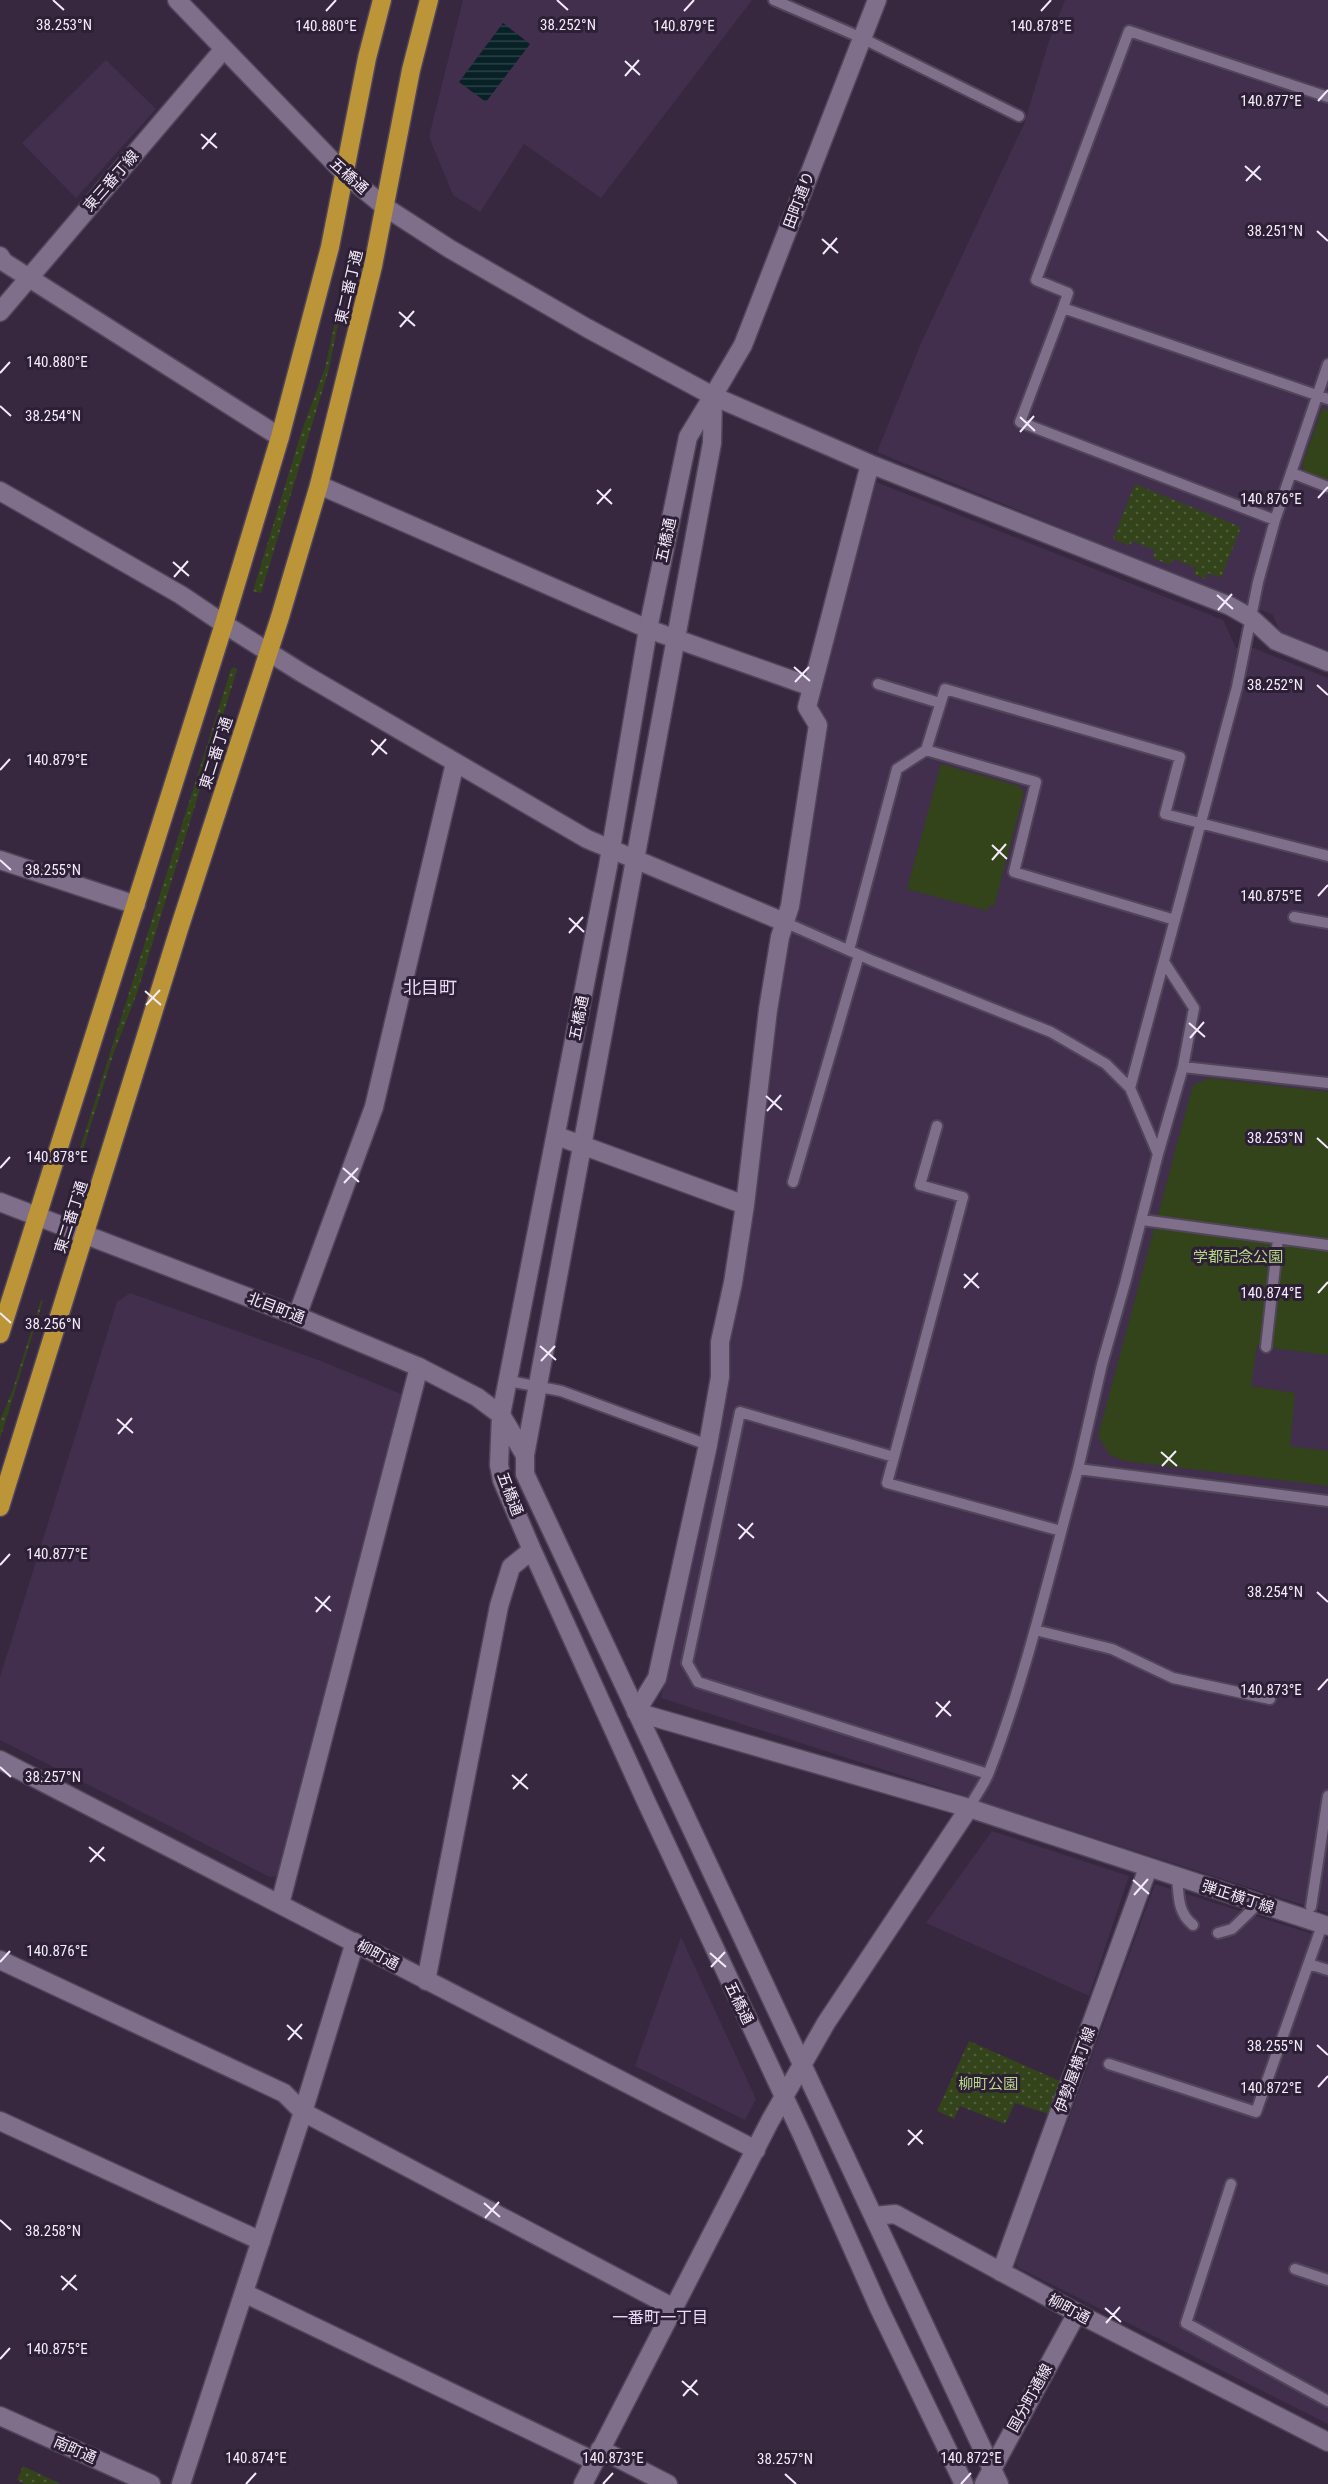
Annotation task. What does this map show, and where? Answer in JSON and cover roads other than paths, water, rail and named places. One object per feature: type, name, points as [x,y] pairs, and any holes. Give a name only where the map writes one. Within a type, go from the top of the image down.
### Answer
[{"type":"highway","name":"東二番丁通","points":[[0,1334],[224,624],[280,437],[330,248],[367,58],[382,0]]},
{"type":"highway","name":"東二番丁通","points":[[0,1507],[83,1234],[319,484],[373,266],[411,70],[429,0]]},
{"type":"street","name":"五橋通","points":[[177,0],[345,174],[385,207],[469,260],[712,396]]},
{"type":"street","name":"田町通り","points":[[712,396],[743,345],[877,0]]},
{"type":"street","name":"東三番丁線","points":[[0,312],[223,50]]},
{"type":"street","points":[[0,256],[4,262],[28,279],[280,437]]},
{"type":"street","name":"五橋通","points":[[712,396],[687,437],[648,629],[557,1136],[501,1415],[499,1465],[502,1480],[532,1550],[645,1799],[883,2318],[964,2484]]},
{"type":"street","name":"五橋通","points":[[712,396],[712,443],[581,1144],[525,1455],[525,1474],[874,2216],[992,2479]]},
{"type":"street","points":[[712,396],[870,464],[1230,606],[1251,618],[1276,641],[1328,662]]},
{"type":"street","points":[[636,1712],[657,1678],[708,1445],[720,1377],[720,1342],[733,1283],[745,1204],[768,1010],[784,922],[790,906],[818,725],[807,707],[870,464]]},
{"type":"street","points":[[319,484],[648,629],[812,687]]},
{"type":"street","points":[[0,491],[181,595],[302,674],[587,839],[784,922]]},
{"type":"street","points":[[297,1316],[374,1107],[455,763]]},
{"type":"street","points":[[0,860],[136,905]]},
{"type":"street","points":[[557,1136],[745,1204]]},
{"type":"street","name":"北目町通","points":[[0,1202],[297,1316],[419,1367],[477,1397],[501,1415],[525,1455]]},
{"type":"street","points":[[280,1904],[419,1367]]},
{"type":"street","points":[[426,1981],[499,1606],[511,1567],[532,1550]]},
{"type":"street","name":"弾正横丁線","points":[[636,1712],[969,1808],[1259,1903],[1323,1930]]},
{"type":"street","name":"柳町通","points":[[0,1760],[756,2150]]},
{"type":"street","points":[[583,2484],[756,2150],[826,2023],[969,1808]]},
{"type":"street","name":"伊勢屋横丁線","points":[[1001,2272],[1148,1868]]},
{"type":"street","points":[[181,2484],[303,2112],[355,1942]]},
{"type":"street","points":[[0,1960],[284,2093],[303,2112],[674,2308]]},
{"type":"street","points":[[0,2121],[261,2241]]},
{"type":"street","name":"柳町通","points":[[874,2216],[895,2214],[1077,2313],[1328,2442]]},
{"type":"street","points":[[244,2293],[597,2455],[668,2484]]},
{"type":"street","name":"国分町通線","points":[[992,2479],[1077,2313]]},
{"type":"street","name":"南町通","points":[[0,2416],[131,2480],[151,2484]]},
{"type":"lane","points":[[774,0],[862,38],[1018,116]]},
{"type":"lane","points":[[1275,520],[1020,422],[1068,293],[1036,280],[1129,31],[1328,97]]},
{"type":"lane","points":[[1063,308],[1323,397]]},
{"type":"lane","points":[[1130,1088],[1237,687],[1258,582],[1275,520],[1323,397],[1328,364]]},
{"type":"lane","points":[[1292,473],[1328,487]]},
{"type":"lane","points":[[878,684],[940,703]]},
{"type":"lane","points":[[793,1182],[854,952],[897,769],[926,750],[945,689],[1180,757],[1166,814],[1328,856]]},
{"type":"lane","points":[[926,750],[1036,782],[1014,872],[1175,920]]},
{"type":"lane","points":[[1294,917],[1328,923]]},
{"type":"lane","points":[[784,922],[1052,1032],[1106,1064],[1130,1088],[1158,1154]]},
{"type":"lane","points":[[969,1808],[988,1774],[1035,1630],[1078,1469],[1102,1364],[1183,1067],[1194,1008],[1164,962]]},
{"type":"lane","points":[[1183,1067],[1328,1083]]},
{"type":"lane","points":[[937,1126],[920,1185],[963,1197],[887,1483],[1061,1531]]},
{"type":"lane","points":[[1142,1220],[1328,1245]]},
{"type":"lane","points":[[1266,1347],[1278,1239]]},
{"type":"lane","points":[[509,1381],[561,1391],[708,1445]]},
{"type":"lane","points":[[894,1456],[740,1412],[687,1663],[698,1683],[988,1774]]},
{"type":"lane","points":[[1078,1469],[1328,1501]]},
{"type":"lane","points":[[1035,1630],[1112,1649],[1173,1678],[1270,1699]]},
{"type":"lane","points":[[1311,1907],[1328,1796]]},
{"type":"lane","points":[[1177,1877],[1179,1908],[1193,1925]]},
{"type":"lane","points":[[1218,1933],[1232,1929],[1259,1903]]},
{"type":"lane","points":[[1108,2064],[1256,2112],[1323,1930]]},
{"type":"lane","points":[[1309,1964],[1328,1970]]},
{"type":"lane","points":[[1231,2184],[1186,2323],[1328,2401]]},
{"type":"lane","points":[[1295,2269],[1328,2280]]},
{"type":"district","name":"北目町","points":[[430,988]]},
{"type":"district","name":"一番町一丁目","points":[[660,2317]]},
{"type":"park label","name":"学都記念公園","points":[[1238,1257]]},
{"type":"park label","name":"柳町公園","points":[[988,2084]]}]
